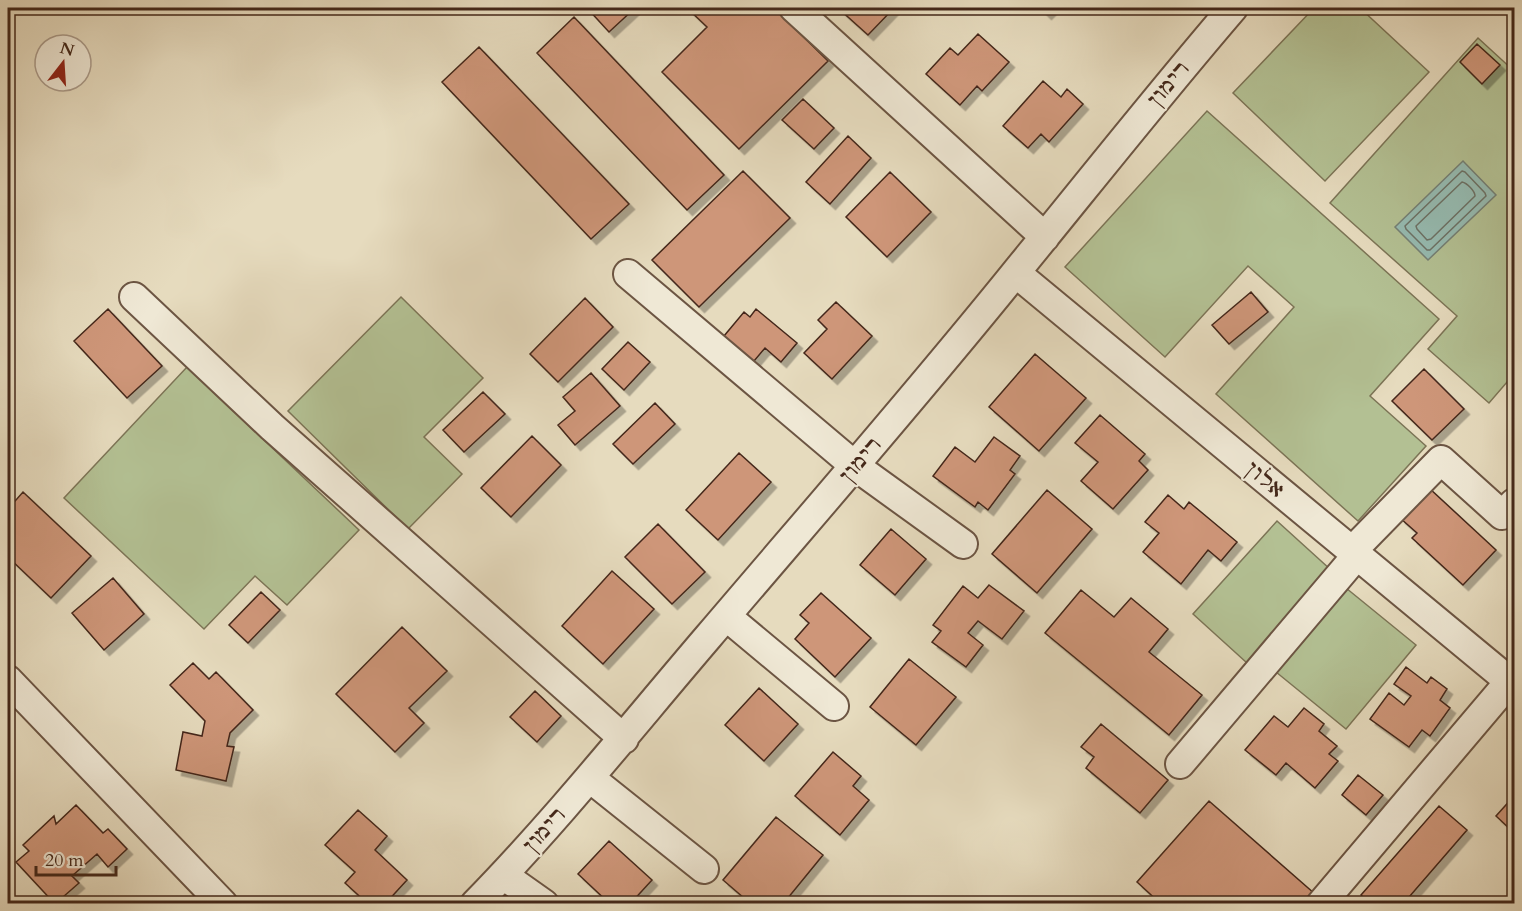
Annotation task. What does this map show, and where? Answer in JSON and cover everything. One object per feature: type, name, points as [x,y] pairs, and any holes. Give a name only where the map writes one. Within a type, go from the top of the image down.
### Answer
[{"type":"street","points":[[794,8],[1045,237]]},
{"type":"street","name":"רימון","points":[[475,903],[503,875],[624,739],[1016,273],[1156,98],[1233,8]]},
{"type":"street","name":"אלון","points":[[1016,273],[1512,683]]},
{"type":"street","points":[[628,274],[855,466],[963,544]]},
{"type":"street","points":[[134,297],[272,427],[624,739]]},
{"type":"street","points":[[1180,764],[1355,553],[1441,460],[1502,515],[1515,503]]},
{"type":"street","points":[[726,616],[834,706]]},
{"type":"street","points":[[8,680],[223,903]]},
{"type":"street","points":[[1321,903],[1512,683]]},
{"type":"street","points":[[590,778],[704,869]]},
{"type":"street","points":[[503,875],[544,903]]},
{"type":"green space","points":[[1314,8],[1360,8],[1429,72],[1325,181],[1233,93]]},
{"type":"green space","points":[[1478,38],[1514,71],[1514,374],[1489,403],[1428,349],[1457,316],[1330,203]]},
{"type":"green space","points":[[1207,111],[1439,319],[1370,396],[1426,446],[1358,521],[1216,394],[1294,307],[1248,266],[1165,357],[1065,267]]},
{"type":"green space","points":[[401,297],[483,378],[424,437],[462,474],[408,529],[288,411]]},
{"type":"green space","points":[[187,367],[359,530],[287,605],[255,576],[204,629],[64,498]]},
{"type":"green space","points":[[1277,521],[1331,570],[1247,663],[1193,614]]},
{"type":"green space","points":[[1346,588],[1416,645],[1346,729],[1276,672]]},
{"type":"water","points":[[1463,161],[1496,195],[1428,260],[1395,227]]},
{"type":"building","points":[[587,8],[635,8],[609,32]]},
{"type":"building","points":[[687,8],[774,8],[828,61],[739,149],[662,72],[707,27]]},
{"type":"building","points":[[838,8],[894,8],[868,35]]},
{"type":"building","points":[[1040,8],[1052,8],[1046,14]]},
{"type":"building","points":[[574,17],[724,175],[687,210],[537,53]]},
{"type":"building","points":[[978,34],[1009,62],[982,91],[977,86],[960,105],[926,74],[950,48],[958,55]]},
{"type":"building","points":[[1477,44],[1500,65],[1482,84],[1460,62]]},
{"type":"building","points":[[479,47],[629,204],[591,239],[442,82]]},
{"type":"building","points":[[1043,81],[1061,97],[1067,89],[1083,104],[1049,142],[1041,134],[1028,148],[1003,126]]},
{"type":"building","points":[[803,99],[834,128],[814,149],[782,120]]},
{"type":"building","points":[[848,136],[871,158],[830,204],[806,182]]},
{"type":"building","points":[[743,171],[790,218],[699,307],[652,260]]},
{"type":"building","points":[[890,172],[931,212],[887,257],[846,217]]},
{"type":"building","points":[[1251,292],[1268,312],[1229,344],[1212,325]]},
{"type":"building","points":[[585,298],[613,327],[558,382],[530,354]]},
{"type":"building","points":[[836,302],[872,336],[832,379],[804,353],[827,329],[818,320]]},
{"type":"building","points":[[108,309],[162,366],[127,398],[74,341]]},
{"type":"building","points":[[756,309],[797,343],[781,362],[765,348],[749,367],[719,342],[744,312],[750,317]]},
{"type":"building","points":[[628,342],[650,362],[624,390],[602,369]]},
{"type":"building","points":[[1035,354],[1086,398],[1039,451],[989,407]]},
{"type":"building","points":[[1424,369],[1464,409],[1432,440],[1392,401]]},
{"type":"building","points":[[591,373],[620,406],[575,445],[558,425],[575,411],[563,397]]},
{"type":"building","points":[[483,392],[505,414],[464,452],[443,430]]},
{"type":"building","points":[[655,403],[675,424],[633,464],[613,444]]},
{"type":"building","points":[[1100,415],[1145,454],[1139,461],[1148,470],[1113,509],[1081,481],[1098,462],[1075,443]]},
{"type":"building","points":[[532,436],[561,465],[511,517],[481,488]]},
{"type":"building","points":[[994,437],[1020,456],[1010,470],[1015,474],[988,510],[978,502],[975,507],[933,476],[955,447],[975,462]]},
{"type":"building","points":[[739,453],[771,482],[718,540],[686,510]]},
{"type":"building","points":[[1429,488],[1496,550],[1463,585],[1412,538],[1417,533],[1400,518]]},
{"type":"building","points":[[1047,490],[1092,529],[1037,593],[992,554]]},
{"type":"building","points":[[23,492],[91,556],[51,598],[8,557],[8,509]]},
{"type":"building","points":[[1168,495],[1184,509],[1189,502],[1237,542],[1221,561],[1208,550],[1181,584],[1143,552],[1159,533],[1145,522]]},
{"type":"building","points":[[658,524],[705,572],[672,604],[625,557]]},
{"type":"building","points":[[891,529],[926,559],[895,595],[860,565]]},
{"type":"building","points":[[612,571],[654,609],[603,664],[562,626]]},
{"type":"building","points":[[113,578],[144,614],[104,650],[72,613]]},
{"type":"building","points":[[989,585],[1024,611],[1002,639],[978,621],[968,633],[983,645],[966,667],[932,642],[941,631],[933,625],[963,586],[978,598]]},
{"type":"building","points":[[1081,590],[1114,617],[1131,598],[1168,629],[1149,652],[1202,695],[1169,735],[1045,633]]},
{"type":"building","points":[[261,592],[280,610],[248,643],[229,625]]},
{"type":"building","points":[[821,593],[871,638],[835,677],[795,639],[809,623],[800,615]]},
{"type":"building","points":[[402,627],[447,671],[409,708],[424,723],[395,752],[336,694]]},
{"type":"building","points":[[909,659],[956,697],[916,745],[870,707]]},
{"type":"building","points":[[193,663],[209,679],[216,672],[253,710],[230,733],[227,746],[234,747],[226,781],[176,770],[183,732],[202,736],[205,721],[170,685]]},
{"type":"building","points":[[1406,667],[1427,683],[1431,677],[1447,689],[1440,700],[1450,708],[1430,736],[1422,730],[1409,747],[1370,719],[1389,693],[1404,705],[1411,696],[1394,684]]},
{"type":"building","points":[[759,688],[798,724],[764,761],[725,725]]},
{"type":"building","points":[[535,691],[561,716],[537,742],[510,717]]},
{"type":"building","points":[[1304,708],[1324,724],[1319,731],[1337,746],[1329,754],[1338,761],[1315,788],[1286,763],[1276,775],[1245,750],[1274,716],[1288,727]]},
{"type":"building","points":[[1101,724],[1168,780],[1140,813],[1086,768],[1094,757],[1081,747]]},
{"type":"building","points":[[833,752],[861,776],[853,786],[869,800],[840,835],[795,796]]},
{"type":"building","points":[[1358,775],[1383,795],[1366,815],[1342,795]]},
{"type":"building","points":[[1514,796],[1514,840],[1508,834],[1511,830],[1496,816]]},
{"type":"building","points":[[1209,801],[1315,894],[1307,904],[1161,904],[1137,882]]},
{"type":"building","points":[[76,805],[103,833],[108,829],[127,849],[108,867],[97,854],[72,876],[79,883],[55,904],[16,862],[29,851],[23,845],[54,816],[56,824]]},
{"type":"building","points":[[1439,806],[1467,830],[1403,904],[1370,904],[1361,895]]},
{"type":"building","points":[[358,810],[387,836],[375,850],[407,880],[385,904],[368,904],[345,883],[355,872],[325,845]]},
{"type":"building","points":[[776,817],[823,855],[783,904],[751,904],[723,880]]},
{"type":"building","points":[[609,841],[652,880],[630,904],[610,904],[578,874]]}]
